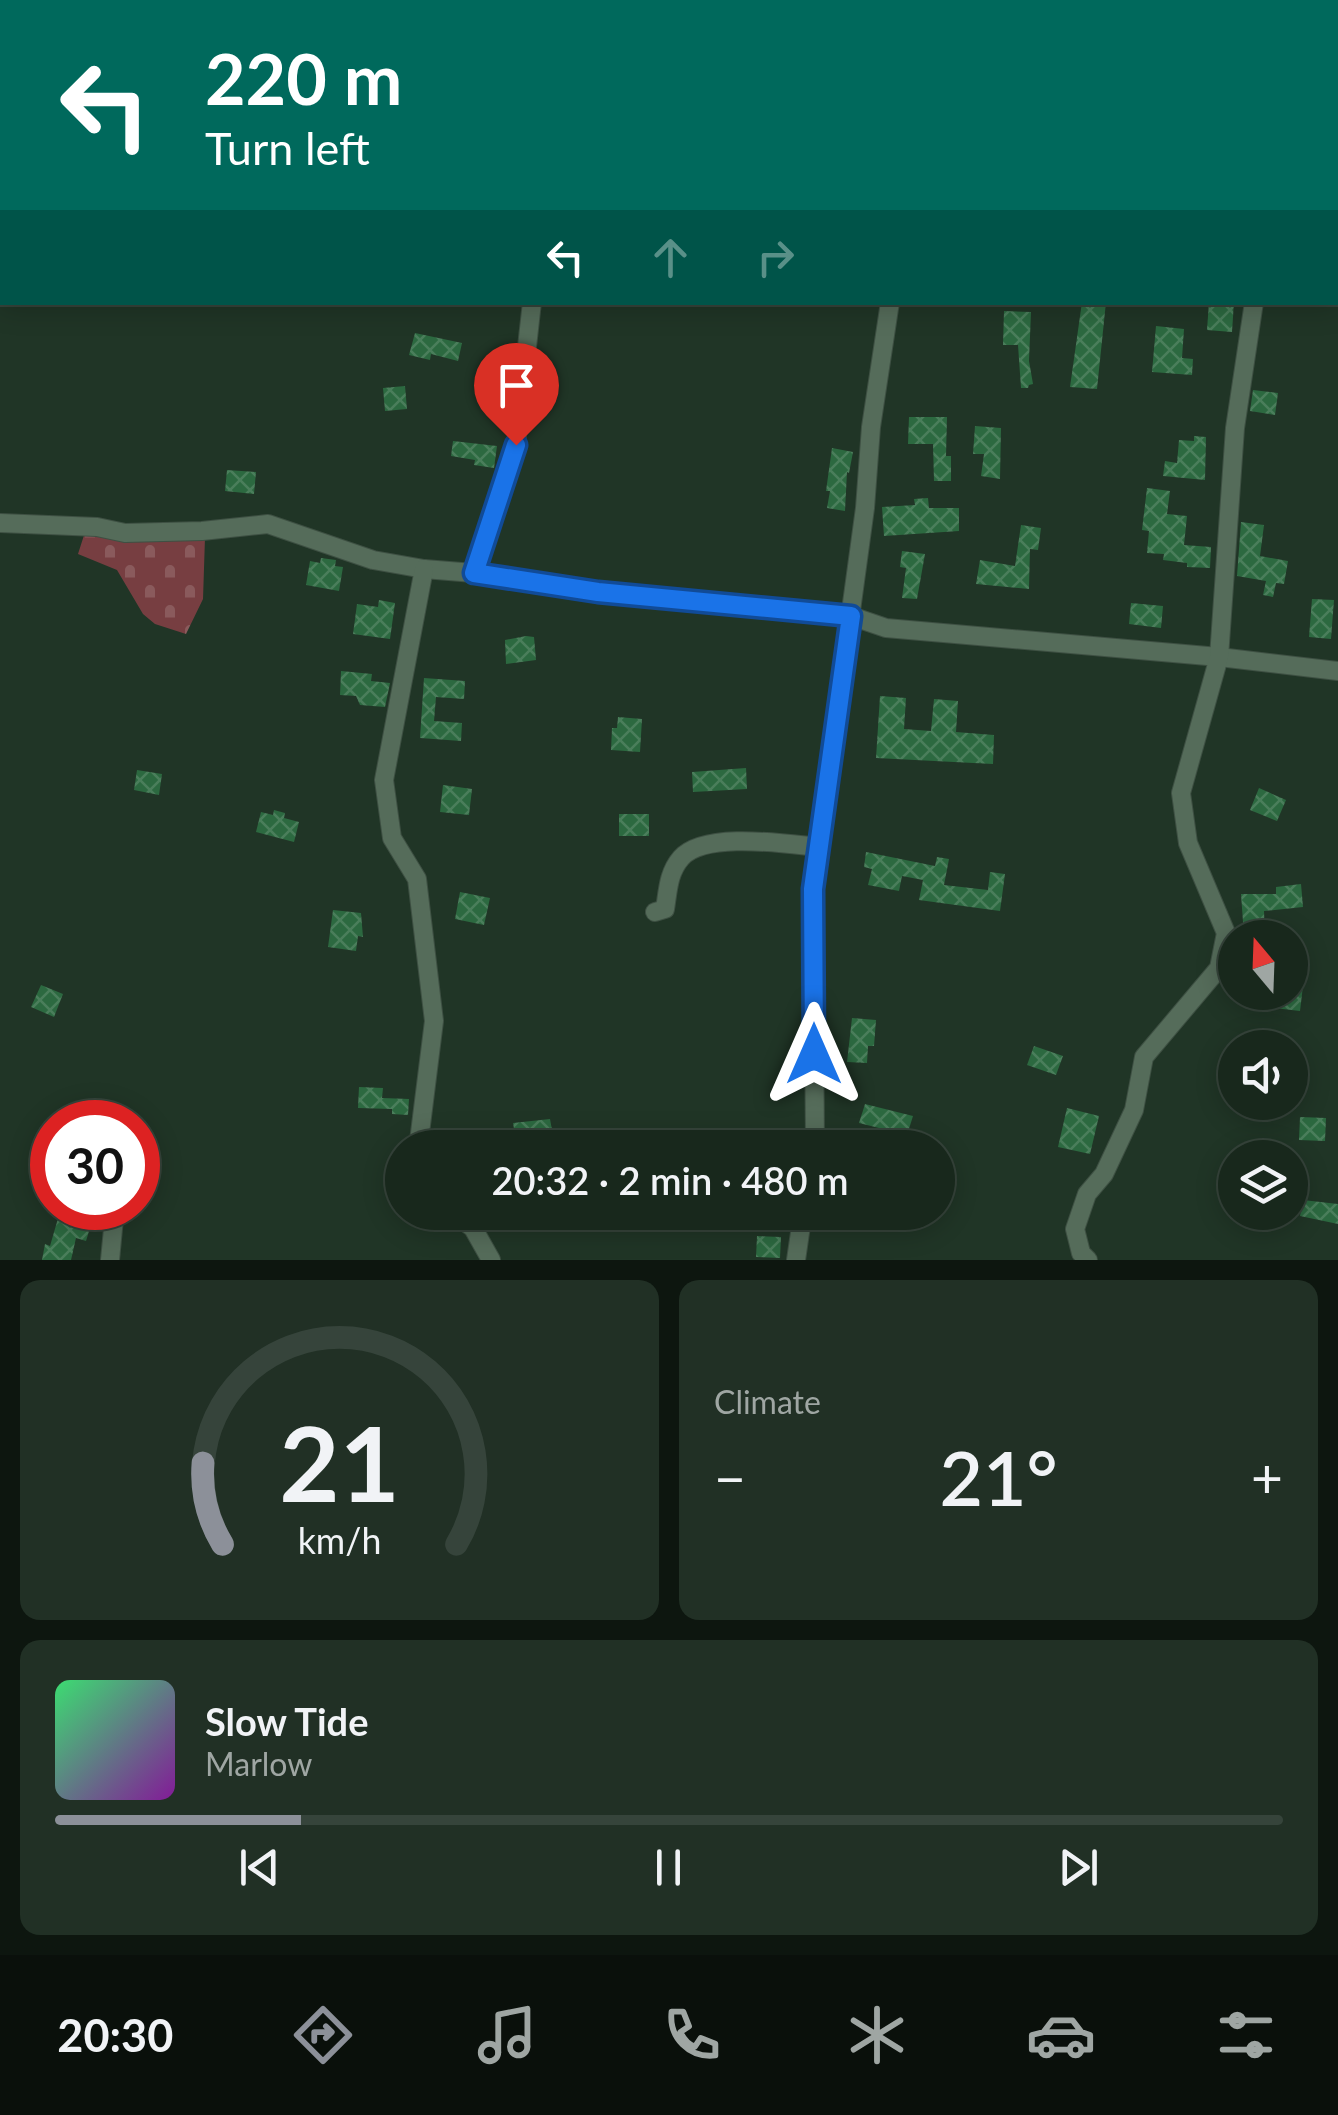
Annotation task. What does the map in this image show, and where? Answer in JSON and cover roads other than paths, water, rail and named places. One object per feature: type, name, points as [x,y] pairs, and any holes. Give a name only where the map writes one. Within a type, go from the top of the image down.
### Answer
[{"type":"street","points":[[474,573],[516,445],[532,305]]},
{"type":"street","points":[[815,1130],[813,889],[890,305]]},
{"type":"street","points":[[1088,1260],[1075,1230],[1087,1194],[1104,1174],[1134,1110],[1144,1057],[1219,968],[1226,933],[1188,843],[1181,794],[1219,657],[1235,428],[1254,305]]},
{"type":"street","points":[[0,523],[125,533],[268,524],[373,560],[424,569],[598,592],[851,616],[886,628],[1338,671]]},
{"type":"street","points":[[420,1130],[434,1021],[418,878],[392,838],[384,780],[424,569]]},
{"type":"street","points":[[655,912],[665,910],[670,874],[684,854],[713,844],[744,842],[819,847]]},
{"type":"street","points":[[110,1260],[113,1230]]},
{"type":"street","points":[[474,1230],[491,1260]]},
{"type":"street","points":[[796,1260],[800,1230]]}]
